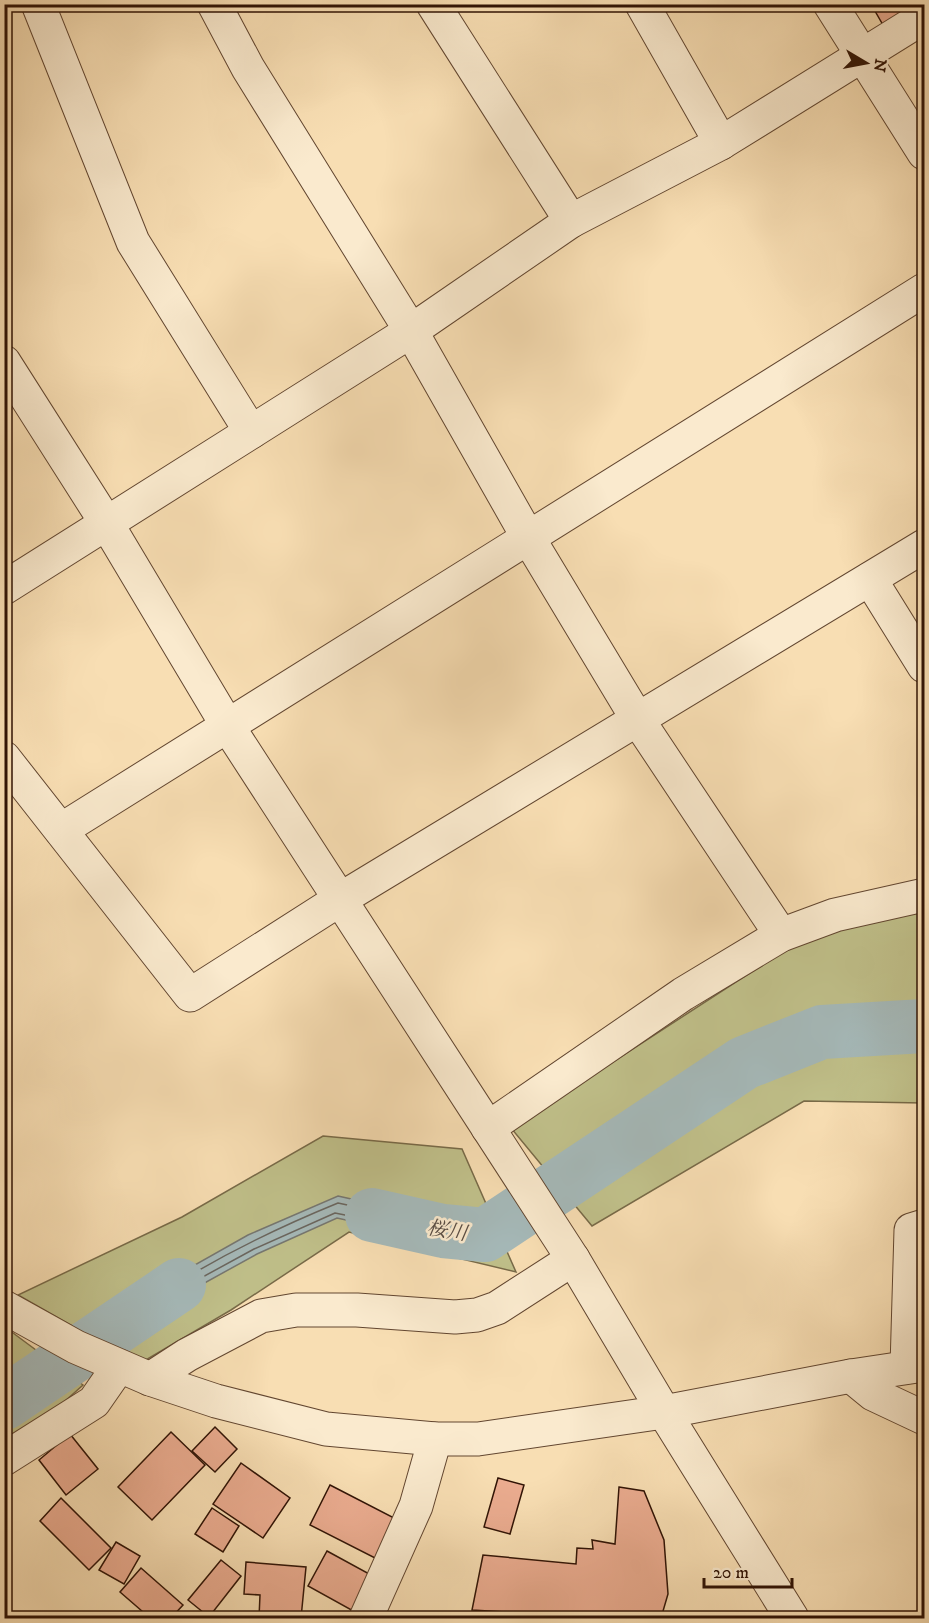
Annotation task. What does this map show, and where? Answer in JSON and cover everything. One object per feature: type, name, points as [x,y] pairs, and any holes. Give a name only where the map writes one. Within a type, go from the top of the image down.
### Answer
[{"type":"street","points":[[38,4],[133,242],[251,432]]},
{"type":"street","points":[[214,4],[248,68],[411,331],[529,539],[638,720],[781,934]]},
{"type":"street","points":[[433,4],[571,221]]},
{"type":"street","points":[[642,4],[721,143]]},
{"type":"street","points":[[830,4],[861,57],[924,153]]},
{"type":"street","points":[[4,588],[411,331],[571,221],[721,143],[924,17]]},
{"type":"street","points":[[61,830],[924,290]]},
{"type":"street","points":[[4,362],[107,524],[227,725],[567,1251],[792,1618]]},
{"type":"street","points":[[4,758],[190,995],[339,900],[924,546]]},
{"type":"street","points":[[870,579],[924,666]]},
{"type":"street","points":[[488,1128],[683,994],[781,934],[835,915],[924,895]]},
{"type":"street","points":[[4,1307],[70,1344],[150,1379],[274,1418],[326,1429],[435,1439],[478,1439],[664,1412],[851,1376],[916,1366],[911,1230],[924,1227]]},
{"type":"street","points":[[150,1379],[187,1355],[261,1316],[296,1310],[357,1310],[447,1317],[477,1315],[497,1308],[567,1251]]},
{"type":"street","points":[[4,1459],[94,1402],[113,1363]]},
{"type":"street","points":[[851,1376],[873,1394],[924,1418]]},
{"type":"street","points":[[366,1618],[416,1506],[435,1439]]},
{"type":"green space","points":[[924,908],[924,1103],[804,1101],[592,1226],[511,1128],[816,930]]},
{"type":"green space","points":[[323,1136],[462,1149],[516,1272],[349,1232],[231,1310],[139,1364],[18,1295],[182,1217]]},
{"type":"green space","points":[[5,1327],[83,1385],[27,1435],[5,1445]]},
{"type":"water","points":[[338,1196],[445,1220],[442,1241],[337,1218],[257,1254],[181,1296],[124,1335],[115,1318],[170,1279],[248,1235]]},
{"type":"water","points":[[46,1358],[74,1370],[28,1407],[5,1418],[5,1392]]},
{"type":"building","points":[[871,4],[914,4],[883,25]]},
{"type":"building","points":[[215,1427],[237,1449],[215,1472],[192,1451]]},
{"type":"building","points":[[171,1432],[205,1465],[152,1520],[118,1487]]},
{"type":"building","points":[[70,1434],[98,1469],[66,1495],[39,1460]]},
{"type":"building","points":[[241,1463],[290,1498],[263,1538],[213,1504]]},
{"type":"building","points":[[498,1478],[524,1485],[510,1534],[484,1527]]},
{"type":"building","points":[[330,1485],[398,1520],[377,1559],[310,1525]]},
{"type":"building","points":[[619,1487],[644,1491],[664,1540],[668,1594],[661,1618],[612,1618],[472,1610],[483,1555],[576,1564],[577,1548],[593,1549],[592,1540],[615,1544]]},
{"type":"building","points":[[61,1498],[111,1548],[89,1570],[40,1521]]},
{"type":"building","points":[[212,1508],[239,1526],[223,1552],[195,1534]]},
{"type":"building","points":[[116,1542],[140,1556],[124,1584],[99,1570]]},
{"type":"building","points":[[327,1551],[373,1576],[355,1612],[308,1586]]},
{"type":"building","points":[[221,1560],[241,1576],[209,1617],[188,1600]]},
{"type":"building","points":[[246,1562],[306,1567],[301,1618],[259,1618],[260,1595],[244,1594]]},
{"type":"building","points":[[141,1568],[183,1605],[171,1618],[150,1618],[120,1592]]},
{"type":"waterway","name":"桜川","points":[[372,1215],[443,1231],[485,1235],[744,1063],[822,1032],[924,1026]]},
{"type":"waterway","name":"桜川","points":[[4,1403],[179,1285]]}]
